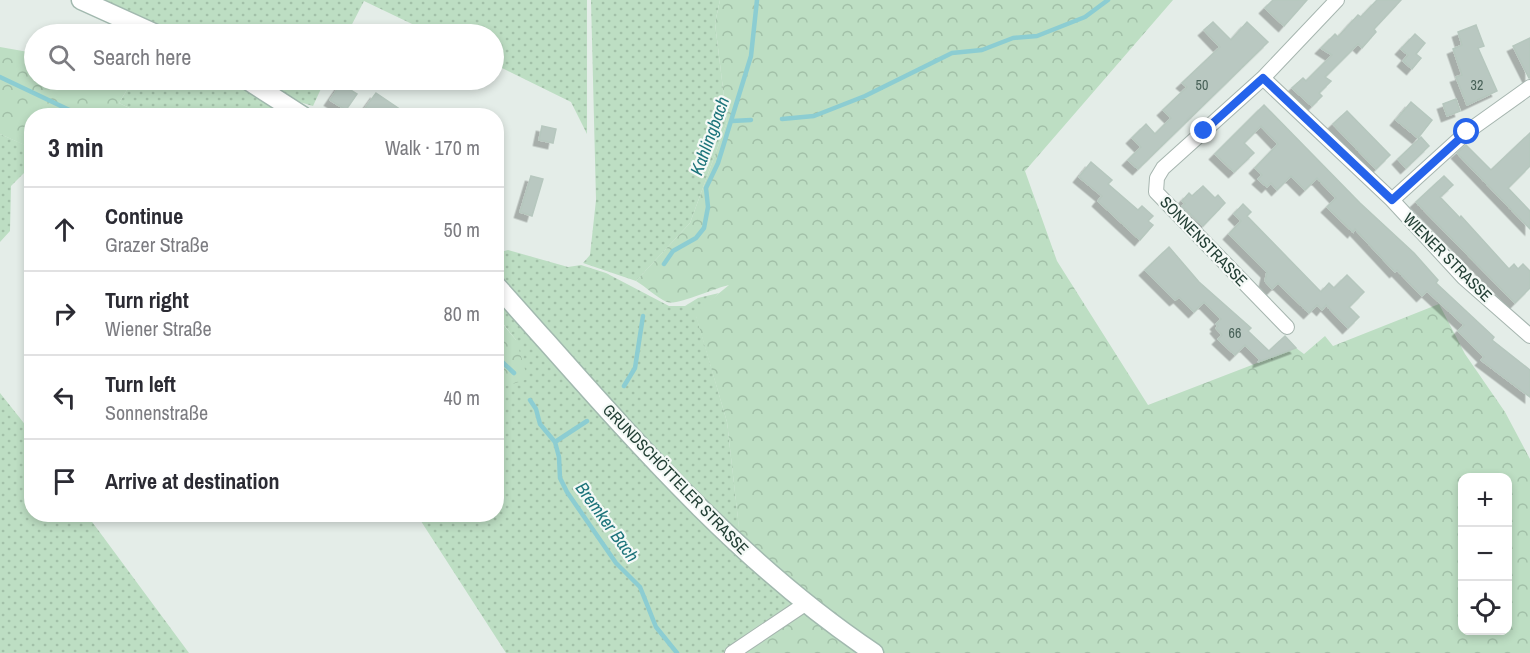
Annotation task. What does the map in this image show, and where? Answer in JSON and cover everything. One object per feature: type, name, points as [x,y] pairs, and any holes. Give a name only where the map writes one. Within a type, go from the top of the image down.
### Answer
[{"type":"main road","points":[[81,0],[134,24]]},
{"type":"main road","points":[[263,90],[291,108]]},
{"type":"main road","name":"GRUNDSCHÖTTELER STRASSE","points":[[504,294],[681,489],[805,604],[874,653]]},
{"type":"street","name":"SONNENSTRASSE","points":[[1287,327],[1156,192],[1155,185],[1164,168],[1263,78],[1337,0]]},
{"type":"street","name":"WIENER STRASSE","points":[[1263,78],[1392,200],[1464,278],[1528,330]]},
{"type":"street","points":[[1392,200],[1467,132],[1530,87]]},
{"type":"street","points":[[732,653],[805,604]]},
{"type":"green space","points":[[99,0],[587,0],[587,134],[571,102],[504,69],[504,24],[412,24],[364,1],[352,24],[150,24]]},
{"type":"green space","points":[[591,0],[720,0],[715,23],[727,122],[690,223],[636,281],[583,263],[590,255],[596,200]]},
{"type":"green space","points":[[720,0],[1173,0],[1025,171],[1057,261],[1148,405],[1296,348],[1304,354],[1325,336],[1333,346],[1439,304],[1465,354],[1505,412],[1530,459],[1530,653],[732,653],[804,604],[741,546],[727,422],[695,313],[729,285],[672,303],[663,300],[636,281],[690,223],[727,122],[715,23]]},
{"type":"green space","points":[[0,47],[24,51],[24,90],[127,90],[119,103],[129,108],[24,108],[24,145],[0,134]]},
{"type":"green space","points":[[127,90],[263,90],[292,108],[129,108],[119,103]]},
{"type":"green space","points":[[277,90],[320,90],[313,106],[296,101]]},
{"type":"green space","points":[[0,134],[24,144],[24,173],[11,186],[10,231],[0,242]]},
{"type":"green space","points":[[508,250],[568,267],[581,265],[606,273],[669,306],[685,306],[698,298],[719,293],[696,315],[727,422],[740,536],[687,484],[504,284],[504,251]]},
{"type":"green space","points":[[504,292],[805,604],[732,653],[506,653],[422,522],[504,522],[504,387],[516,340],[504,325]]},
{"type":"green space","points":[[504,326],[516,340],[528,379],[504,387]]},
{"type":"green space","points":[[0,393],[24,423],[24,522],[92,522],[189,653],[0,653]]},
{"type":"building","points":[[1273,0],[1307,0],[1284,26],[1265,8]]},
{"type":"building","points":[[1377,0],[1401,0],[1374,29],[1376,32],[1362,48],[1358,44],[1325,77],[1331,81],[1319,93],[1322,96],[1312,106],[1292,88],[1303,78],[1306,81],[1332,55],[1321,48],[1335,34],[1338,37],[1358,15],[1361,17]]},
{"type":"building","points":[[1213,22],[1231,40],[1247,22],[1268,42],[1138,169],[1128,160],[1141,147],[1132,138],[1146,124],[1155,134],[1171,118],[1163,110],[1187,87],[1182,83],[1220,47],[1204,30]]},
{"type":"building","points":[[1476,25],[1484,46],[1478,48],[1497,91],[1467,105],[1456,77],[1462,75],[1453,49],[1462,45],[1458,32]]},
{"type":"building","points":[[1415,34],[1425,43],[1416,54],[1421,58],[1412,69],[1403,61],[1408,55],[1401,49]]},
{"type":"building","points":[[1530,38],[1530,78],[1529,78],[1513,46]]},
{"type":"building","points":[[337,90],[351,90],[357,94],[347,108],[343,108],[330,100]]},
{"type":"building","points":[[376,93],[398,108],[365,108]]},
{"type":"building","points":[[1456,99],[1460,111],[1447,116],[1443,104]]},
{"type":"building","points":[[1411,102],[1432,120],[1418,138],[1396,120]]},
{"type":"building","points":[[1264,105],[1360,203],[1414,253],[1438,280],[1436,283],[1494,337],[1492,340],[1530,370],[1530,397],[1481,360],[1484,357],[1458,331],[1464,325],[1427,291],[1422,296],[1397,270],[1395,272],[1355,229],[1353,232],[1327,207],[1336,198],[1317,178],[1305,190],[1291,176],[1277,190],[1271,183],[1267,187],[1258,179],[1262,175],[1255,168],[1278,144],[1261,126],[1244,143],[1254,153],[1234,172],[1215,154]]},
{"type":"building","points":[[1347,111],[1390,155],[1376,169],[1333,124]]},
{"type":"building","points":[[542,126],[556,129],[553,143],[539,140]]},
{"type":"building","points":[[1530,133],[1530,166],[1508,188],[1530,211],[1530,229],[1457,153],[1466,145],[1491,170]]},
{"type":"building","points":[[1421,137],[1429,146],[1406,168],[1398,159]]},
{"type":"building","points":[[1091,162],[1112,180],[1108,184],[1138,210],[1142,206],[1153,216],[1148,221],[1153,225],[1140,240],[1098,201],[1102,196],[1079,177]]},
{"type":"building","points":[[531,176],[543,179],[532,216],[520,212]]},
{"type":"building","points":[[1444,176],[1453,185],[1440,197],[1460,218],[1461,216],[1509,269],[1514,264],[1518,269],[1523,264],[1530,271],[1530,288],[1515,303],[1416,202]]},
{"type":"building","points":[[1203,186],[1215,198],[1218,195],[1225,203],[1203,226],[1182,206],[1185,204],[1182,201],[1189,193],[1192,196]]},
{"type":"building","points":[[1243,204],[1251,212],[1247,216],[1321,292],[1329,283],[1334,288],[1347,275],[1364,292],[1349,307],[1359,317],[1348,328],[1326,305],[1322,310],[1317,305],[1309,313],[1278,283],[1272,289],[1265,281],[1267,272],[1229,234],[1241,221],[1234,214]]},
{"type":"building","points":[[1169,247],[1199,282],[1251,328],[1248,331],[1269,351],[1285,336],[1296,348],[1258,362],[1260,360],[1245,345],[1235,355],[1218,339],[1222,335],[1216,328],[1218,326],[1216,324],[1221,319],[1204,302],[1194,312],[1179,297],[1175,300],[1145,270]]},
{"type":"waterway","name":"Kahlingbach","points":[[664,264],[673,251],[696,238],[704,228],[708,207],[706,188],[718,163],[751,56],[757,0]]},
{"type":"waterway","points":[[782,119],[814,116],[865,96],[952,53],[982,50],[1013,38],[1037,36],[1085,17],[1108,0]]},
{"type":"waterway","name":"Bremker Bach","points":[[0,77],[24,88]]},
{"type":"waterway","name":"Bremker Bach","points":[[27,90],[65,108]]},
{"type":"waterway","points":[[732,121],[751,120]]},
{"type":"waterway","points":[[624,386],[635,368],[643,316]]},
{"type":"waterway","name":"Bremker Bach","points":[[504,364],[514,373]]},
{"type":"waterway","name":"Bremker Bach","points":[[530,400],[536,409],[540,424],[555,442],[559,457],[560,478],[567,492],[616,563],[640,587],[656,627],[677,653]]},
{"type":"waterway","points":[[555,442],[587,421]]},
{"type":"route","points":[[1204,131],[1263,78],[1392,200],[1467,132]]}]
